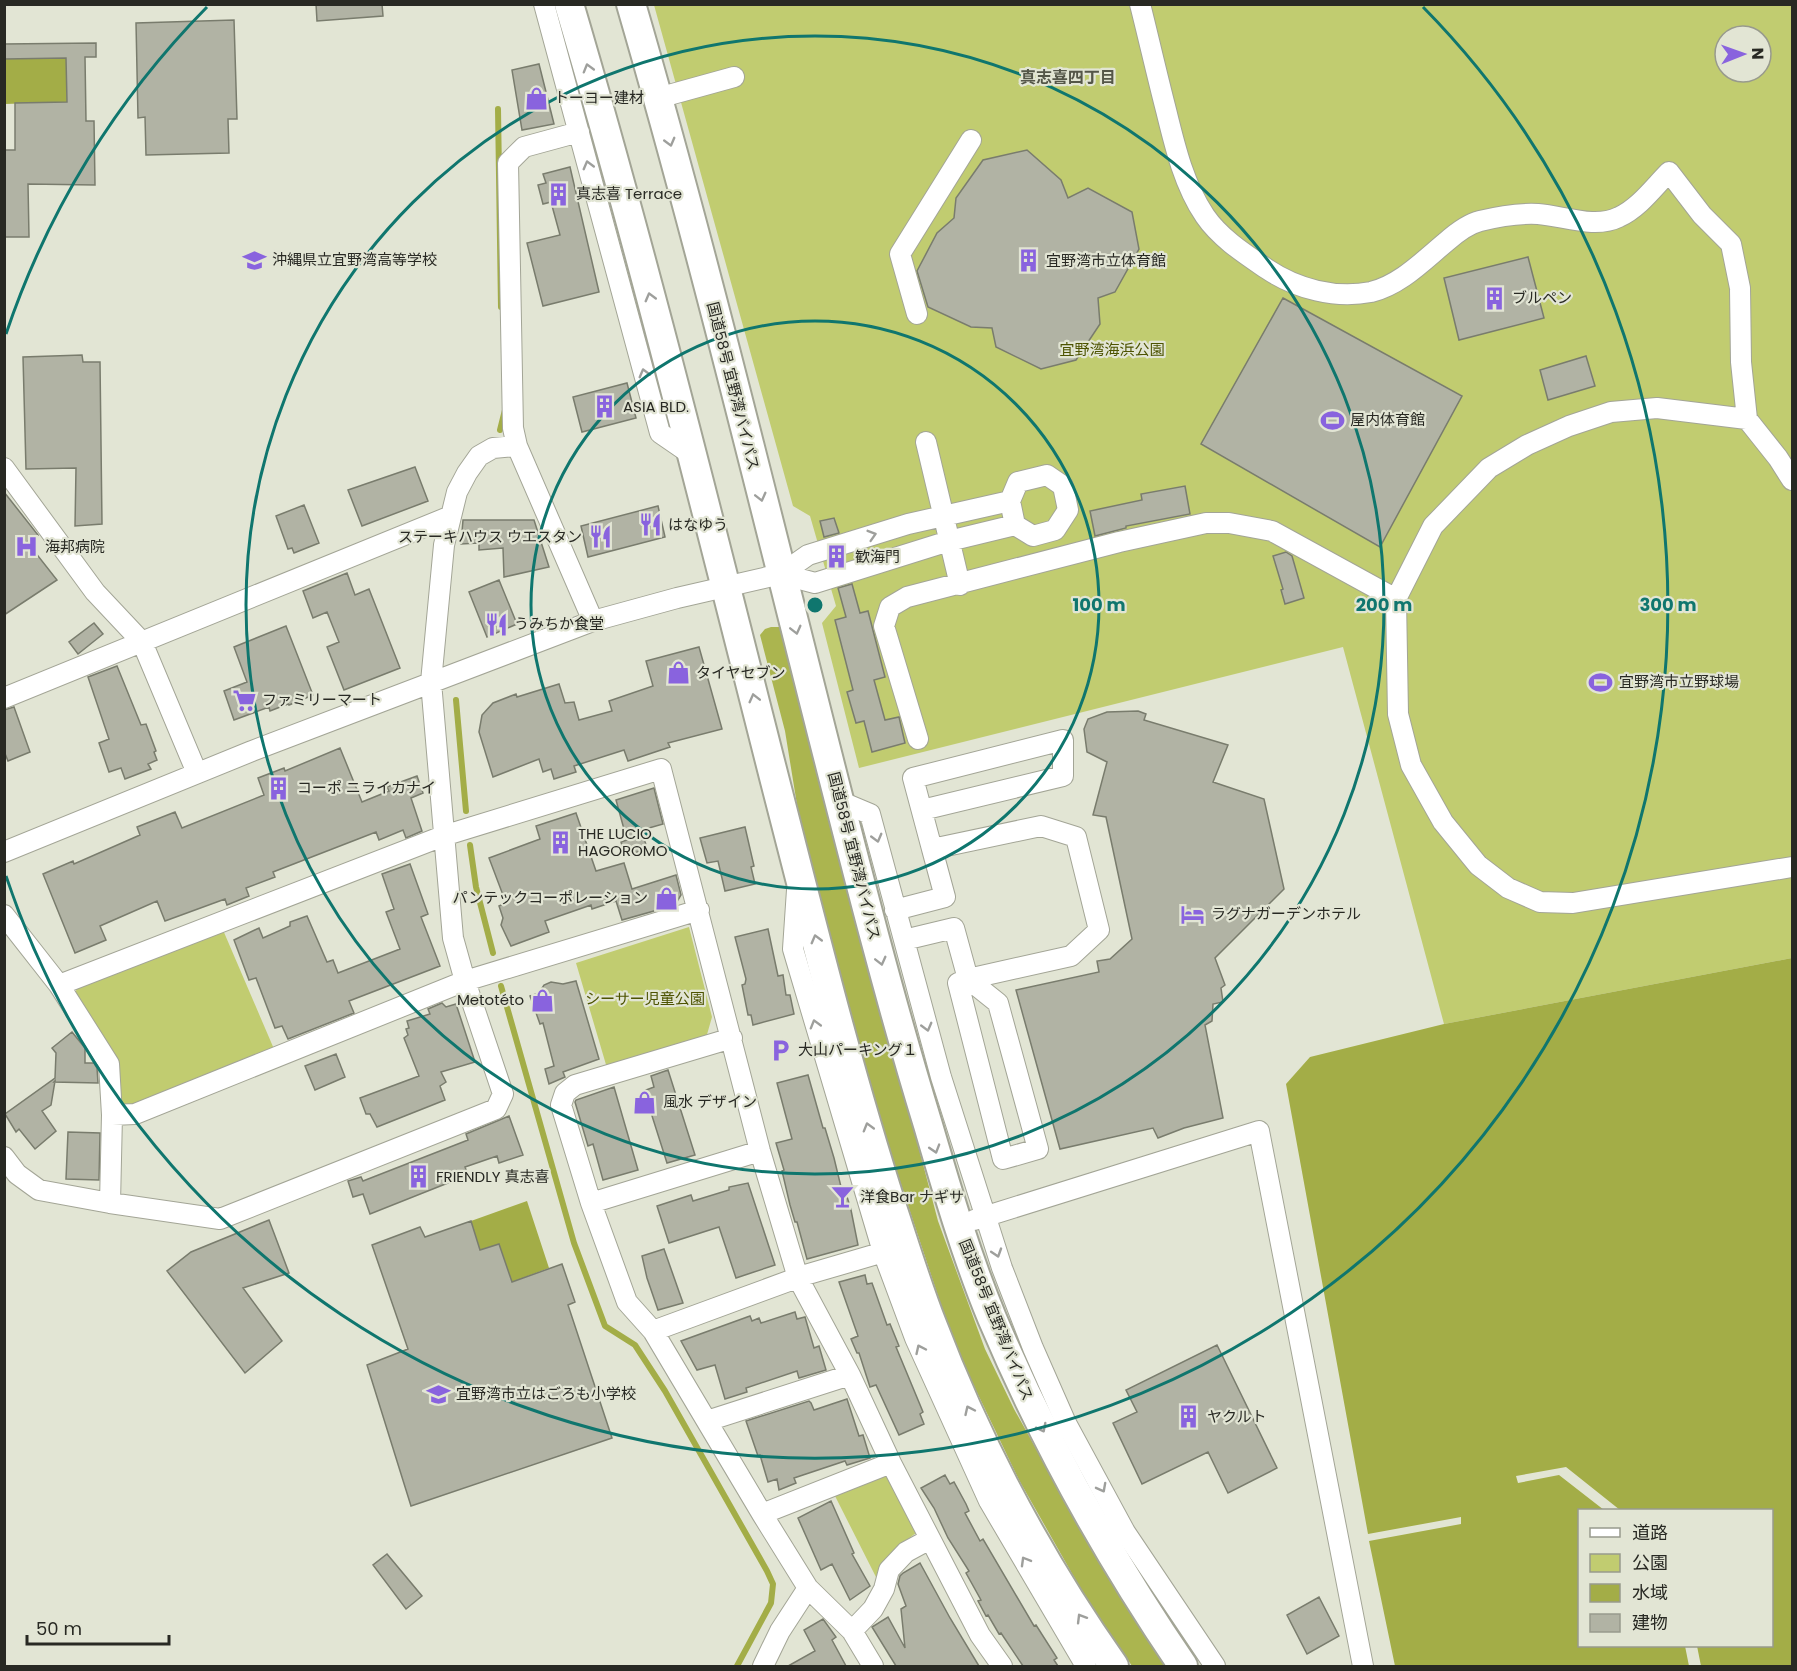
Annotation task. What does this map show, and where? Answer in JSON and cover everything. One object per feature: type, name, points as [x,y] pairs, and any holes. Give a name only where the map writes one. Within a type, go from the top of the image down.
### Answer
[{"type":"highway","points":[[569,4],[608,136],[692,455],[894,1249],[932,1324],[1002,1482],[1090,1632],[1114,1666]]},
{"type":"highway","name":"国道58号 宜野湾バイパス","points":[[631,4],[698,245],[893,1010],[957,1225],[991,1315],[1063,1470],[1099,1536],[1183,1666]]},
{"type":"street","points":[[544,4],[660,432],[692,455]]},
{"type":"street","points":[[1140,4],[1176,149],[1190,190],[1206,217],[1226,238],[1279,277],[1307,288],[1331,294],[1372,291],[1391,284],[1409,273],[1455,235],[1476,222],[1496,217],[1516,213],[1603,222],[1619,218],[1643,200],[1669,172],[1702,215],[1731,244],[1740,288],[1741,362],[1747,419]]},
{"type":"street","points":[[658,98],[734,77]]},
{"type":"street","points":[[579,132],[524,147],[508,163],[513,428],[517,446],[593,621]]},
{"type":"street","points":[[917,314],[900,254],[971,140]]},
{"type":"street","points":[[1792,480],[1785,454],[1747,419],[1657,408],[1611,412],[1569,426],[1527,445],[1490,468],[1433,526],[1396,599],[1398,714],[1411,765],[1443,822],[1478,865],[1508,888],[1540,902],[1573,903],[1792,867]]},
{"type":"street","points":[[926,441],[960,585]]},
{"type":"street","points":[[4,1157],[17,1174],[39,1190],[220,1219],[496,1109],[503,1094],[453,938],[431,682],[444,545],[457,492],[467,472],[479,456],[493,448],[517,446]]},
{"type":"street","points":[[4,468],[95,592],[142,642],[197,773]]},
{"type":"street","points":[[1047,475],[1063,486],[1068,510],[1056,530],[1033,537],[1015,525],[1010,501],[1018,482],[1047,475]]},
{"type":"street","points":[[4,852],[197,773],[593,621],[725,586],[781,574],[808,555],[908,524],[1010,501]]},
{"type":"street","points":[[4,698],[451,516]]},
{"type":"street","points":[[918,739],[884,626],[890,607],[907,597],[1119,542],[1206,523],[1229,523],[1272,531],[1396,599]]},
{"type":"street","points":[[781,574],[815,584],[949,541],[1015,525]]},
{"type":"street","points":[[1044,533],[1050,561]]},
{"type":"street","points":[[922,810],[1063,776],[1063,740],[913,778],[922,810],[932,849],[945,897],[968,979],[998,1003],[1038,1149],[1003,1159],[958,983],[968,979],[1071,956],[1099,930],[1076,837],[1041,826],[932,849]]},
{"type":"street","points":[[59,985],[443,836],[661,769],[760,1151],[798,1278],[850,1375],[891,1463],[980,1635],[1002,1666]]},
{"type":"street","points":[[839,801],[870,814],[941,1077],[1002,1268],[1033,1348],[1066,1423],[1125,1532],[1215,1666]]},
{"type":"street","points":[[896,910],[945,897]]},
{"type":"street","points":[[112,1114],[135,1114],[465,981],[699,910]]},
{"type":"street","points":[[4,915],[59,985],[109,1064],[112,1114],[110,1203]]},
{"type":"street","points":[[904,940],[954,928]]},
{"type":"street","points":[[732,1038],[575,1085],[565,1093],[561,1105],[591,1203],[627,1302],[653,1331],[808,1588],[852,1631],[873,1666]]},
{"type":"street","points":[[957,1225],[1259,1131],[1363,1666]]},
{"type":"street","points":[[591,1203],[760,1151]]},
{"type":"street","points":[[653,1331],[798,1278],[894,1249],[915,1338],[989,1501],[1086,1666]]},
{"type":"street","points":[[707,1421],[850,1375]]},
{"type":"street","points":[[762,1514],[891,1463]]},
{"type":"street","points":[[852,1631],[873,1609],[884,1589],[889,1570],[906,1552],[930,1539]]},
{"type":"street","points":[[763,1666],[780,1631],[808,1588]]},
{"type":"green space","name":"宜野湾海浜公園","points":[[654,5],[1792,5],[1792,958],[1444,1024],[1343,647],[859,768],[822,623],[836,606],[810,516],[793,506]]},
{"type":"green space","name":"シーサー児童公園","points":[[689,927],[712,1017],[706,1038],[607,1068],[576,963]]},
{"type":"green space","points":[[223,930],[274,1049],[127,1109],[114,1099],[72,1003],[77,988]]},
{"type":"green space","points":[[886,1474],[916,1533],[887,1559],[878,1581],[834,1494]]},
{"type":"shaded area","points":[[780,627],[782,630],[938,1221],[985,1349],[1014,1409],[1107,1576],[1168,1666],[1132,1666],[1083,1593],[1019,1480],[961,1359],[891,1154],[848,1005],[799,817],[785,731],[760,635],[765,629]]},
{"type":"water","points":[[66,58],[67,102],[5,104],[4,59]]},
{"type":"water","points":[[1792,958],[1792,1665],[1701,1666],[1697,1647],[1773,1647],[1773,1509],[1619,1509],[1566,1467],[1516,1476],[1518,1483],[1559,1475],[1603,1509],[1578,1509],[1578,1647],[1685,1647],[1689,1666],[1395,1666],[1369,1541],[1461,1524],[1461,1517],[1368,1534],[1286,1084],[1310,1057],[1444,1024]]},
{"type":"water","points":[[527,1201],[549,1268],[512,1282],[499,1244],[480,1250],[471,1221]]},
{"type":"building","points":[[316,4],[382,4],[383,16],[317,21]]},
{"type":"building","points":[[234,20],[237,119],[228,119],[229,153],[146,155],[145,117],[138,118],[136,23]]},
{"type":"building","points":[[96,43],[96,57],[85,57],[86,121],[94,121],[95,185],[28,184],[29,237],[4,237],[4,150],[15,150],[15,103],[67,102],[66,58],[4,59],[4,44]]},
{"type":"building","points":[[539,64],[554,124],[522,130],[512,70]]},
{"type":"building","name":"宜野湾市立体育館","points":[[1027,150],[1061,180],[1068,198],[1088,188],[1132,212],[1139,249],[1115,292],[1098,298],[1100,324],[1076,360],[1041,369],[996,347],[992,328],[971,327],[928,307],[917,271],[937,233],[954,218],[956,198],[983,160]]},
{"type":"building","points":[[570,167],[599,292],[543,306],[527,243],[560,235],[551,202],[543,204],[538,185],[546,183],[543,174]]},
{"type":"building","name":"ブルペン","points":[[1528,257],[1544,318],[1459,340],[1444,278]]},
{"type":"building","name":"屋内体育館","points":[[1283,298],[1462,396],[1380,547],[1201,444]]},
{"type":"building","points":[[82,355],[83,362],[100,362],[102,524],[75,526],[76,468],[26,469],[23,357]]},
{"type":"building","points":[[1586,356],[1595,386],[1548,400],[1540,370]]},
{"type":"building","name":"ASIA BLD.","points":[[627,383],[636,418],[582,432],[573,397]]},
{"type":"building","points":[[415,467],[428,501],[362,526],[348,490]]},
{"type":"building","points":[[1185,486],[1190,514],[1126,526],[1126,528],[1095,536],[1090,511],[1142,500],[1141,494]]},
{"type":"building","points":[[4,492],[38,535],[27,542],[57,580],[4,615]]},
{"type":"building","points":[[304,505],[319,543],[294,553],[292,548],[288,549],[276,516]]},
{"type":"building","points":[[658,506],[665,537],[588,557],[581,526]]},
{"type":"building","points":[[834,518],[839,533],[824,537],[820,521]]},
{"type":"building","points":[[463,520],[534,520],[549,567],[504,577],[503,548],[479,550],[479,543],[461,544]]},
{"type":"building","points":[[1286,552],[1292,556],[1304,598],[1285,604],[1273,556]]},
{"type":"building","points":[[347,573],[355,595],[369,589],[400,668],[344,690],[327,647],[339,642],[327,612],[313,618],[303,591]]},
{"type":"building","points":[[499,580],[517,624],[487,637],[469,592]]},
{"type":"building","points":[[852,584],[860,613],[868,611],[885,677],[874,680],[885,720],[899,717],[905,743],[872,752],[864,721],[856,723],[847,692],[853,690],[835,620],[846,617],[838,588]]},
{"type":"building","points":[[94,623],[103,634],[78,654],[69,642]]},
{"type":"building","points":[[286,626],[313,695],[289,705],[270,711],[269,707],[234,720],[224,691],[247,682],[234,647]]},
{"type":"building","points":[[699,647],[722,729],[668,743],[670,747],[628,761],[624,750],[574,766],[576,772],[554,779],[551,769],[543,772],[539,759],[493,777],[479,732],[482,715],[493,703],[516,694],[517,697],[559,684],[565,703],[574,702],[579,720],[612,711],[609,701],[653,686],[646,661]]},
{"type":"building","points":[[117,666],[141,725],[146,724],[157,760],[148,764],[151,769],[125,779],[121,768],[109,772],[99,743],[109,739],[88,677]]},
{"type":"building","points":[[14,707],[30,752],[8,761],[4,751],[4,710]]},
{"type":"building","name":"ラグナガーデンホテル","points":[[1138,711],[1146,714],[1144,720],[1228,745],[1213,782],[1264,799],[1284,889],[1215,958],[1225,985],[1221,988],[1223,1002],[1213,1004],[1212,1021],[1205,1025],[1223,1118],[1184,1128],[1158,1138],[1153,1128],[1060,1149],[1016,990],[1099,972],[1097,961],[1110,959],[1132,939],[1106,817],[1093,815],[1107,762],[1087,752],[1084,729],[1088,719],[1107,712]]},
{"type":"building","points":[[340,748],[362,802],[389,791],[387,787],[417,776],[423,793],[411,798],[422,831],[406,838],[403,830],[379,840],[376,832],[273,872],[275,877],[246,888],[249,896],[227,905],[225,899],[165,921],[157,901],[100,926],[106,940],[75,953],[43,874],[73,861],[74,864],[140,835],[137,827],[175,812],[182,828],[264,795],[258,778],[284,768],[285,771]]},
{"type":"building","points":[[654,788],[663,824],[642,830],[647,849],[625,856],[621,842],[627,840],[616,800]]},
{"type":"building","points":[[576,813],[596,871],[624,863],[632,889],[676,875],[681,895],[675,905],[622,920],[616,901],[592,909],[591,905],[545,921],[549,932],[511,946],[501,925],[503,918],[499,906],[506,903],[489,858],[540,839],[536,826]]},
{"type":"building","points":[[745,827],[754,866],[751,867],[755,884],[725,891],[718,861],[707,863],[700,838]]},
{"type":"building","points":[[410,864],[428,914],[421,917],[440,966],[349,1001],[354,1013],[288,1039],[282,1026],[275,1028],[256,978],[249,980],[234,940],[259,928],[263,938],[290,926],[290,922],[307,916],[327,962],[333,960],[338,973],[400,949],[386,912],[394,909],[382,874]]},
{"type":"building","points":[[768,929],[778,976],[783,975],[786,995],[790,995],[794,1014],[753,1025],[751,1015],[748,1015],[742,985],[745,984],[746,979],[735,937]]},
{"type":"building","points":[[576,981],[599,1059],[563,1072],[565,1077],[549,1084],[545,1069],[554,1066],[543,1023],[540,1024],[530,996],[539,993],[544,985],[551,982],[563,984]]},
{"type":"building","points":[[442,1003],[446,1007],[456,1004],[475,1062],[441,1072],[446,1082],[440,1086],[445,1100],[377,1127],[370,1114],[366,1114],[360,1098],[419,1076],[404,1038],[408,1035],[407,1021],[430,1014],[428,1009]]},
{"type":"building","points":[[72,1032],[85,1048],[85,1063],[94,1063],[97,1068],[98,1083],[55,1082],[51,1105],[42,1111],[56,1131],[35,1149],[19,1129],[16,1132],[5,1114],[55,1078],[56,1053],[52,1048]]},
{"type":"building","points":[[336,1054],[345,1077],[315,1090],[305,1066]]},
{"type":"building","points":[[668,1070],[695,1155],[667,1163],[646,1097],[646,1090],[654,1087],[651,1076]]},
{"type":"building","points":[[808,1075],[842,1191],[845,1190],[851,1210],[858,1245],[807,1259],[790,1205],[782,1171],[784,1170],[776,1143],[792,1139],[777,1083]]},
{"type":"building","points":[[614,1087],[638,1170],[603,1180],[593,1144],[588,1146],[575,1102]]},
{"type":"building","points":[[509,1116],[523,1155],[499,1163],[497,1156],[465,1167],[468,1175],[370,1214],[363,1194],[353,1197],[348,1181],[361,1177],[363,1181],[468,1140],[466,1134]]},
{"type":"building","points":[[68,1132],[100,1133],[99,1180],[66,1179]]},
{"type":"building","points":[[748,1183],[775,1265],[736,1278],[719,1227],[669,1243],[657,1206],[691,1195],[693,1201],[729,1190],[729,1187]]},
{"type":"building","points":[[269,1220],[289,1273],[243,1288],[282,1341],[245,1373],[167,1271],[191,1252]]},
{"type":"building","points":[[471,1221],[480,1250],[499,1244],[512,1282],[562,1264],[575,1302],[568,1305],[612,1438],[411,1506],[367,1365],[408,1349],[372,1245],[420,1227],[425,1237]]},
{"type":"building","points":[[664,1249],[683,1303],[658,1310],[642,1256]]},
{"type":"building","points":[[865,1275],[867,1284],[872,1283],[887,1325],[890,1324],[899,1346],[896,1347],[923,1412],[920,1414],[924,1424],[899,1435],[876,1385],[870,1387],[859,1353],[851,1339],[858,1336],[839,1282]]},
{"type":"building","points":[[795,1312],[797,1319],[805,1317],[814,1348],[819,1346],[826,1370],[799,1378],[797,1371],[746,1388],[747,1392],[725,1399],[715,1365],[697,1370],[681,1341],[750,1316],[752,1321],[759,1318],[761,1323]]},
{"type":"building","name":"ヤクルト","points":[[1217,1345],[1277,1468],[1228,1493],[1208,1452],[1142,1484],[1113,1423],[1137,1412],[1126,1390]]},
{"type":"building","points":[[847,1399],[859,1436],[863,1435],[870,1458],[847,1465],[845,1461],[794,1478],[796,1483],[779,1490],[777,1479],[768,1482],[746,1421],[809,1401],[814,1410]]},
{"type":"building","points":[[945,1475],[950,1484],[954,1482],[969,1511],[965,1513],[980,1541],[983,1539],[1034,1626],[1036,1625],[1057,1658],[1054,1660],[1058,1666],[1023,1666],[988,1615],[986,1616],[978,1601],[981,1600],[966,1573],[969,1571],[921,1488]]},
{"type":"building","points":[[831,1501],[854,1553],[852,1554],[870,1586],[850,1600],[832,1564],[821,1570],[798,1518]]},
{"type":"building","points":[[387,1554],[422,1596],[406,1609],[373,1565]]},
{"type":"building","points":[[920,1563],[979,1666],[896,1666],[872,1627],[888,1617],[905,1648],[901,1609],[906,1606],[898,1584],[903,1573]]},
{"type":"building","points":[[1319,1597],[1339,1636],[1307,1654],[1287,1615]]},
{"type":"building","points":[[823,1619],[836,1637],[832,1640],[846,1666],[788,1666],[815,1651],[804,1630]]},
{"type":"waterway","points":[[498,109],[501,307]]},
{"type":"waterway","points":[[500,430],[505,410]]},
{"type":"waterway","points":[[456,700],[466,811]]},
{"type":"waterway","points":[[470,845],[476,887],[493,953]]},
{"type":"waterway","points":[[501,986],[574,1243],[605,1326],[635,1345],[665,1391],[773,1584],[771,1603],[737,1666]]},
{"type":"place","name":"トーヨー建材","points":[[536,98]]},
{"type":"place","name":"真志喜 Terrace","points":[[558,194]]},
{"type":"place","name":"沖縄県立宜野湾高等学校","points":[[254,260]]},
{"type":"place","name":"宜野湾市立体育館","points":[[1028,261]]},
{"type":"place","name":"ブルペン","points":[[1494,298]]},
{"type":"place","name":"ASIA BLD.","points":[[605,407]]},
{"type":"place","name":"屋内体育館","points":[[1332,420]]},
{"type":"place","name":"はなゆう","points":[[650,525]]},
{"type":"place","name":"ステーキハウス ウエスタン","points":[[600,537]]},
{"type":"place","name":"海邦病院","points":[[27,547]]},
{"type":"place","name":"歓海門","points":[[837,557]]},
{"type":"place","name":"うみちか食堂","points":[[496,624]]},
{"type":"place","name":"タイヤセブン","points":[[678,673]]},
{"type":"place","name":"宜野湾市立野球場","points":[[1601,682]]},
{"type":"place","name":"ファミリーマート","points":[[244,700]]},
{"type":"place","name":"コーポ ニライカナイ","points":[[279,788]]},
{"type":"place","name":"THE LUCIO HAGOROMO","points":[[560,843]]},
{"type":"place","name":"パンテックコーポレーション","points":[[666,898]]},
{"type":"place","name":"ラグナガーデンホテル","points":[[1193,914]]},
{"type":"place","name":"Metotéto","points":[[542,1000]]},
{"type":"place","name":"大山パーキング１","points":[[780,1050]]},
{"type":"place","name":"風水 デザイン","points":[[645,1102]]},
{"type":"place","name":"FRIENDLY 真志喜","points":[[418,1177]]},
{"type":"place","name":"洋食Bar ナギサ","points":[[842,1197]]},
{"type":"place","name":"宜野湾市立はごろも小学校","points":[[438,1394]]},
{"type":"place","name":"ヤクルト","points":[[1189,1417]]},
{"type":"district","name":"真志喜四丁目","points":[[1068,77]]}]
